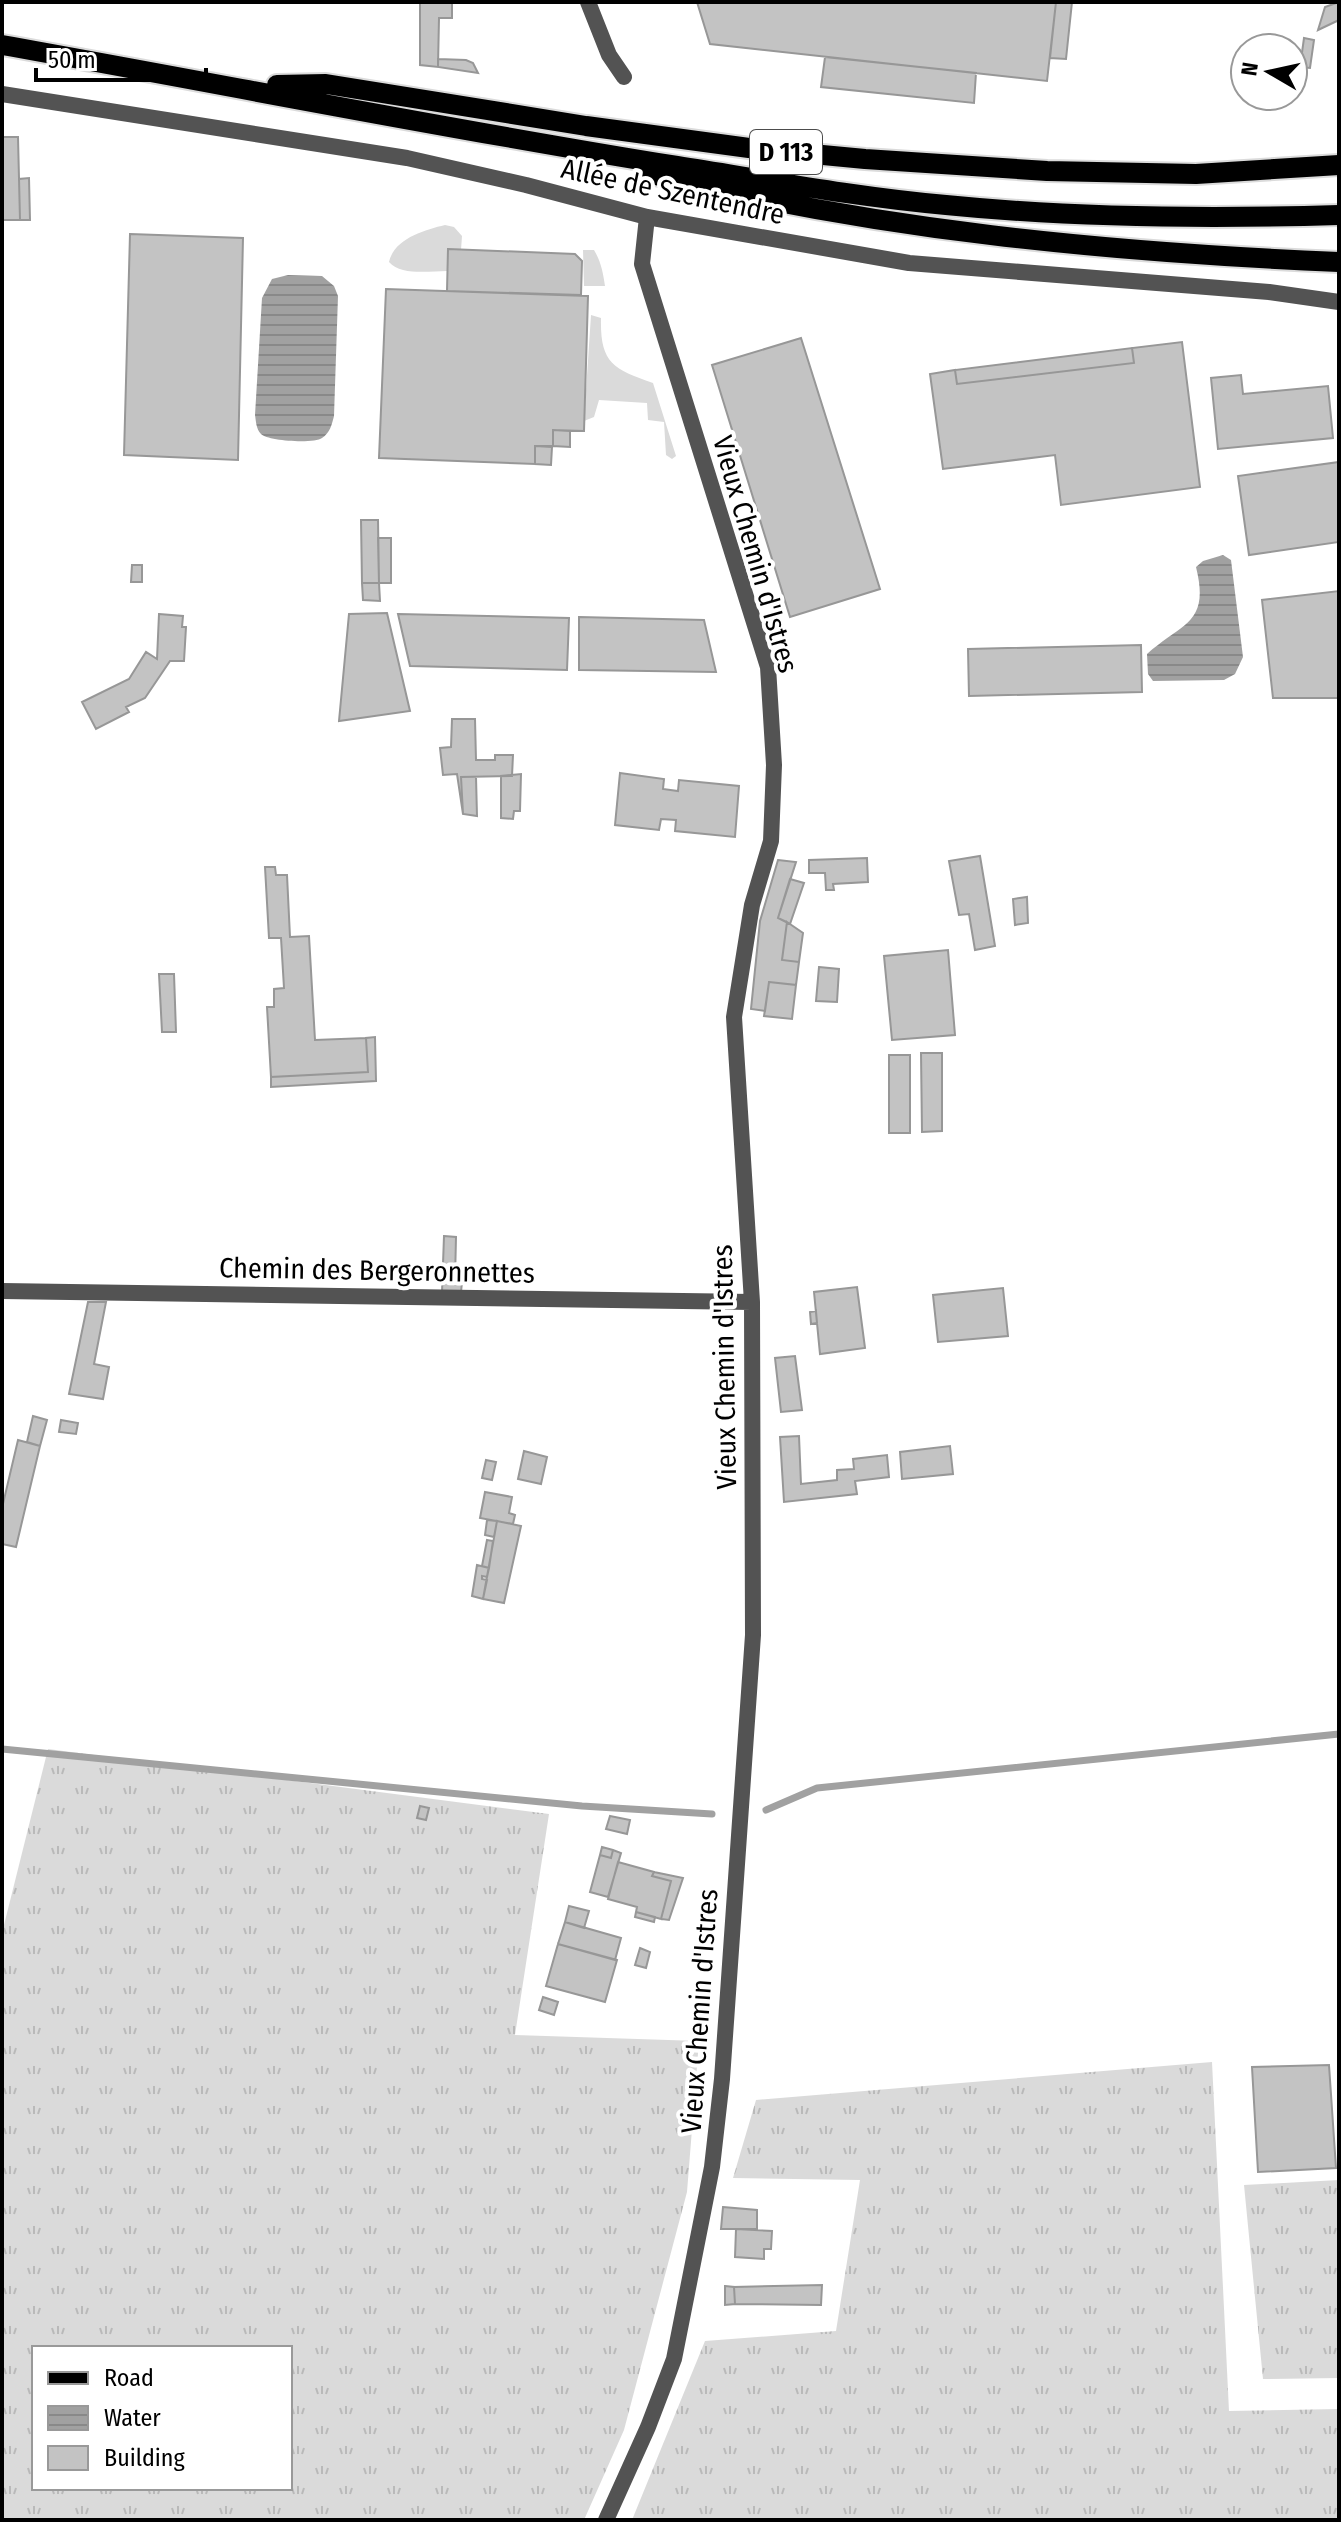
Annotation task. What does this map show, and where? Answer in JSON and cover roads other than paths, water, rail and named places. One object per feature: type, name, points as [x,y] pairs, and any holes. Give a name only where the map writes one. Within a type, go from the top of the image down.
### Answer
[{"type":"main road","name":"D 113","points":[[2,45],[237,86],[520,141],[945,205],[1139,216],[1339,215]]},
{"type":"main road","name":"D 113","points":[[237,86],[326,84],[586,126],[749,148],[865,159],[1047,171],[1196,174],[1339,165]]},
{"type":"main road","points":[[520,141],[704,187],[909,225],[1095,247],[1339,262]]},
{"type":"street","points":[[588,2],[609,55],[624,77]]},
{"type":"street","name":"Allée de Szentendre","points":[[2,94],[407,158],[647,217],[909,263],[1269,292],[1339,302]]},
{"type":"street","name":"Vieux Chemin d'Istres","points":[[606,2520],[648,2427],[674,2359],[712,2167],[727,2017],[753,1635],[752,1302],[734,1017],[752,905],[771,841],[774,765],[768,667],[642,264],[647,217]]},
{"type":"street","name":"Chemin des Bergeronnettes","points":[[2,1291],[752,1302]]},
{"type":"water","points":[[288,275],[322,276],[334,286],[338,296],[334,416],[327,434],[317,440],[281,440],[265,436],[258,430],[256,422],[262,298],[272,279]]},
{"type":"water","points":[[1223,555],[1231,560],[1243,657],[1235,674],[1224,680],[1153,681],[1148,674],[1147,654],[1190,620],[1196,611],[1199,586],[1196,567],[1203,561]]},
{"type":"waterway","points":[[766,1810],[817,1788],[1339,1734]]},
{"type":"waterway","points":[[2,1749],[582,1806],[712,1814]]}]
